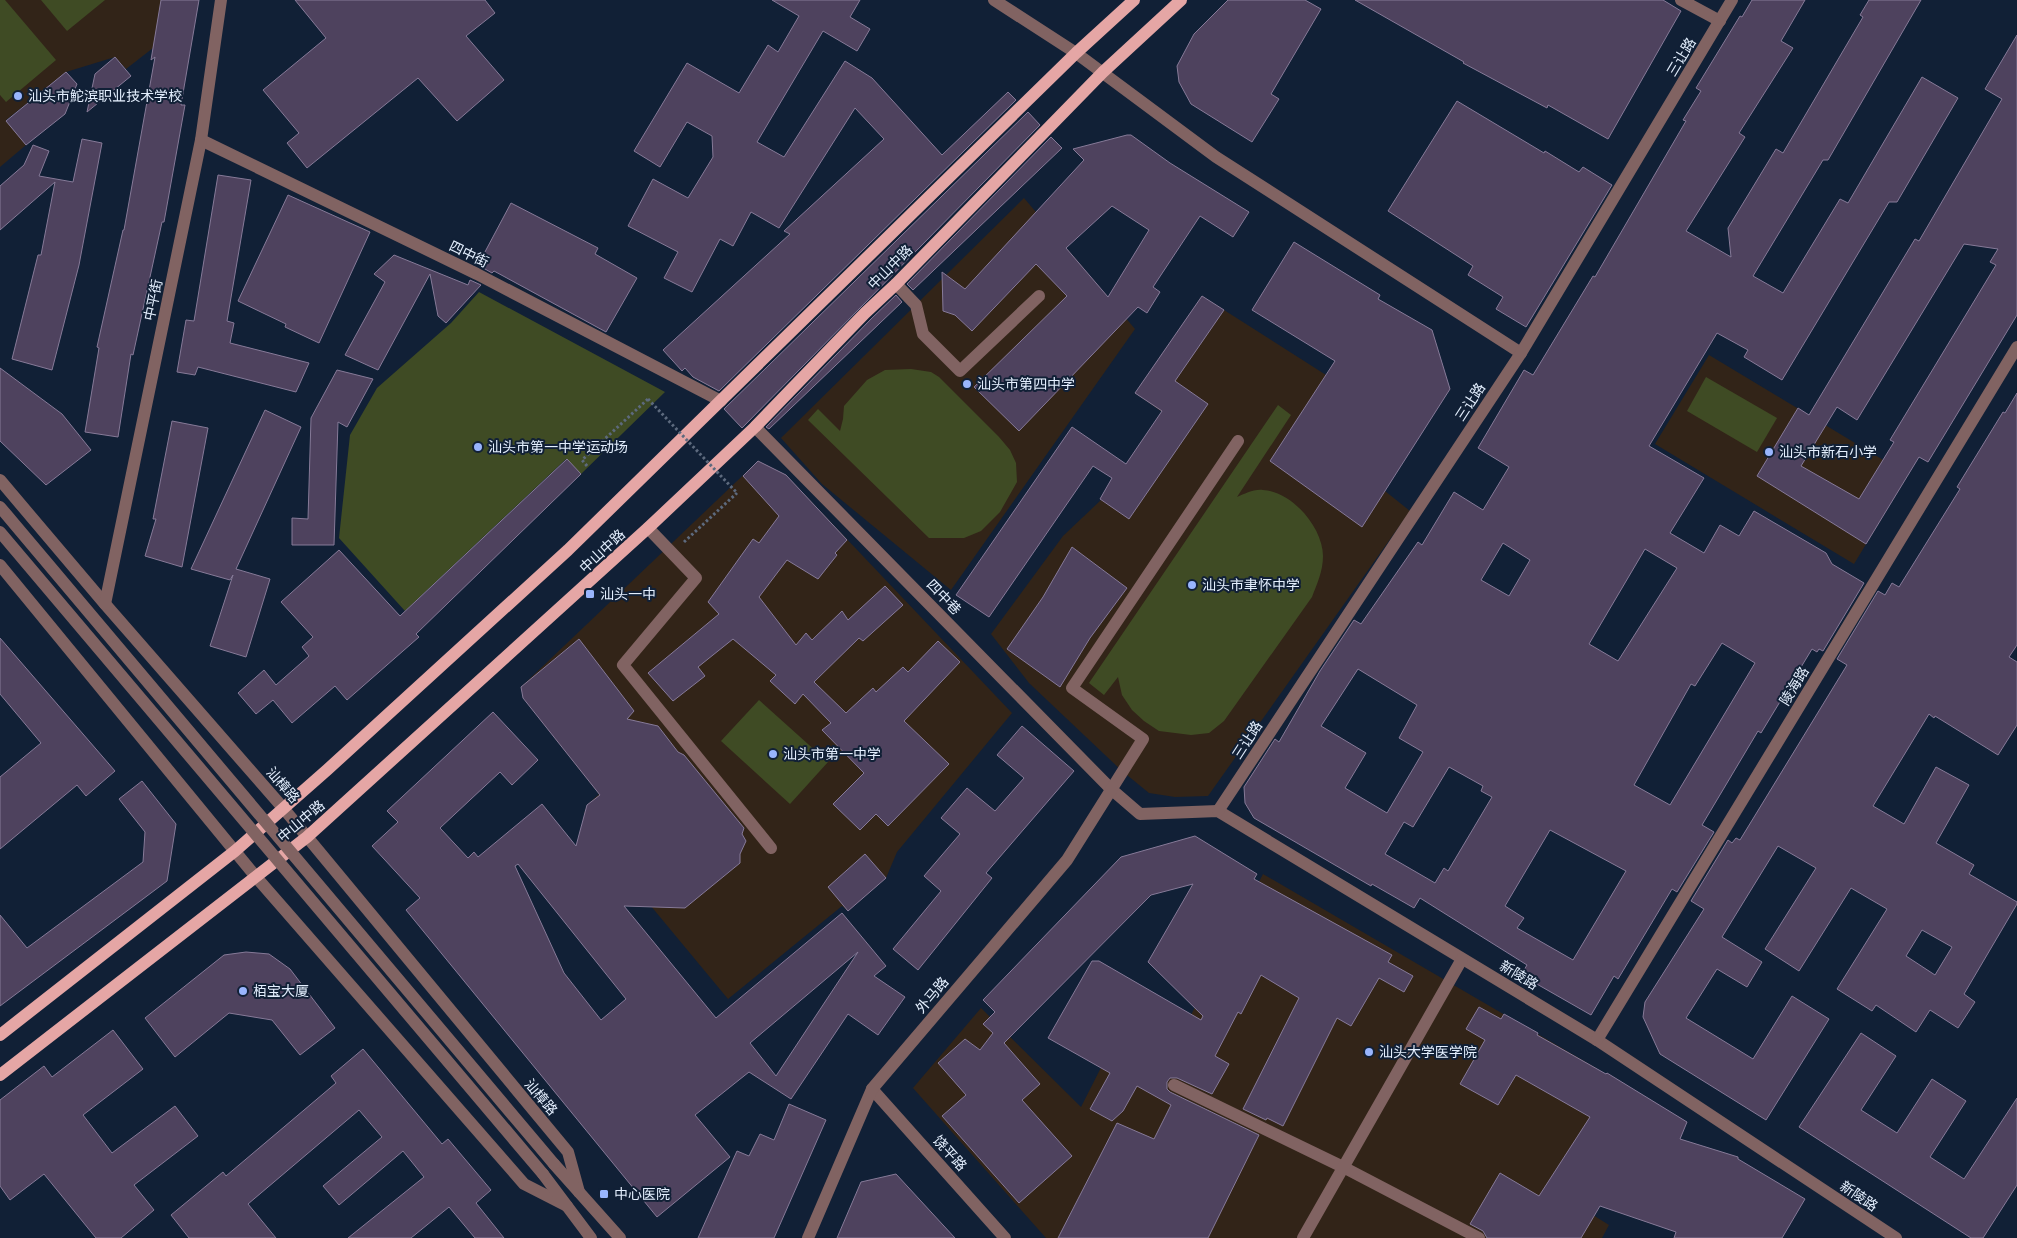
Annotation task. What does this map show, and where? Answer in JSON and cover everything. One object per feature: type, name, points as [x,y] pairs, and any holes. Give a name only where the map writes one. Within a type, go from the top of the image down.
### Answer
[{"type":"main road","name":"中山中路","points":[[0,1035],[234,851],[284,809],[568,550],[1076,53],[1134,0]]},
{"type":"main road","name":"中山中路","points":[[0,1075],[307,837],[648,528],[755,427],[1103,72],[1181,0]]},
{"type":"street","name":"中平街","points":[[105,604],[202,140],[220,0]]},
{"type":"street","points":[[994,0],[1103,72],[1216,157],[1521,353]]},
{"type":"street","points":[[1681,0],[1720,21]]},
{"type":"street","name":"三让路","points":[[1218,811],[1521,353],[1732,0]]},
{"type":"street","name":"四中街","points":[[202,140],[477,274],[721,401]]},
{"type":"street","points":[[896,284],[916,306],[923,334],[960,370],[1039,296]]},
{"type":"street","name":"陵海路","points":[[1597,1040],[2017,347]]},
{"type":"street","name":"四中巷","points":[[755,427],[1111,789]]},
{"type":"street","name":"外马路","points":[[808,1238],[872,1089],[1067,860],[1143,739],[1072,688],[1238,441]]},
{"type":"street","name":"汕樟路","points":[[0,480],[105,604],[284,809],[568,1152],[579,1192]]},
{"type":"street","name":"汕樟路","points":[[0,507],[554,1164],[620,1238]]},
{"type":"street","points":[[648,528],[696,578],[622,665],[771,848]]},
{"type":"street","points":[[0,532],[543,1174],[591,1238]]},
{"type":"street","points":[[0,564],[234,851],[524,1184],[567,1206]]},
{"type":"street","points":[[1111,789],[1140,814],[1218,811]]},
{"type":"street","name":"新陵路","points":[[1218,811],[1597,1040],[1896,1238]]},
{"type":"street","points":[[1303,1238],[1462,959]]},
{"type":"street","points":[[1174,1085],[1343,1167],[1479,1238]]},
{"type":"street","name":"饶平路","points":[[872,1089],[1005,1238]]},
{"type":"path","points":[[587,466],[582,460],[648,399],[737,493],[699,528]]},
{"type":"shaded area","name":"汕头市鮀滨职业技术学校","points":[[0,0],[161,0],[153,48],[126,69],[115,57],[66,72],[6,120],[26,145],[0,167]]},
{"type":"shaded area","name":"汕头市第四中学","points":[[1024,198],[1135,329],[951,590],[822,484],[781,438]]},
{"type":"shaded area","name":"汕头市聿怀中学","points":[[1202,296],[1326,375],[1385,491],[1410,511],[1208,796],[1175,797],[1149,793],[1122,771],[1029,683],[991,634],[1063,536],[1101,500],[1162,412],[1135,393]]},
{"type":"shaded area","name":"汕头市新石小学","points":[[1709,355],[1908,475],[1854,564],[1655,444]]},
{"type":"shaded area","name":"汕头市第一中学","points":[[758,461],[786,475],[1012,713],[897,852],[886,878],[848,911],[842,906],[728,999],[587,829],[590,821],[584,814],[587,805],[599,794],[523,698],[521,687]]},
{"type":"shaded area","name":"汕头大学医学院","points":[[1263,874],[1596,1068],[1575,1107],[1615,1132],[1585,1210],[1609,1225],[1602,1238],[1046,1238],[913,1088],[981,1008],[1081,1107],[1117,1036],[1168,1060]]},
{"type":"green space","points":[[0,0],[5,0],[56,60],[6,102],[0,95]]},
{"type":"green space","points":[[41,0],[105,0],[67,31]]},
{"type":"green space","name":"汕头市第一中学运动场","points":[[479,292],[665,392],[581,474],[566,459],[405,611],[339,538],[350,435],[377,388],[451,323]]},
{"type":"green space","points":[[911,369],[931,372],[939,377],[999,437],[1010,450],[1016,463],[1017,482],[1000,512],[981,531],[964,538],[929,538],[808,420],[818,409],[840,431],[844,406],[867,380],[885,370]]},
{"type":"green space","points":[[1706,377],[1777,418],[1757,452],[1687,411]]},
{"type":"green space","points":[[1278,405],[1291,415],[1237,497],[1256,490],[1274,492],[1295,504],[1304,513],[1312,523],[1322,545],[1323,562],[1318,582],[1312,597],[1224,721],[1209,733],[1191,735],[1159,731],[1132,710],[1122,695],[1118,677],[1104,695],[1089,683]]},
{"type":"green space","points":[[759,700],[828,762],[790,804],[721,741]]},
{"type":"building","points":[[161,0],[199,0],[181,105],[185,105],[164,222],[162,222],[133,355],[131,354],[118,437],[85,432],[99,348],[97,347],[124,230],[155,57],[151,60]]},
{"type":"building","points":[[295,0],[485,0],[495,13],[466,36],[504,80],[457,121],[418,78],[307,168],[287,143],[299,133],[263,90],[326,38]]},
{"type":"building","points":[[772,0],[860,0],[850,17],[870,29],[857,51],[823,31],[757,142],[784,157],[845,61],[872,78],[942,155],[1008,92],[1016,100],[719,391],[693,377],[685,368],[682,371],[663,350],[790,234],[784,231],[884,139],[855,108],[779,228],[751,212],[733,246],[720,239],[692,292],[664,278],[678,252],[628,226],[653,179],[688,198],[713,157],[712,136],[687,122],[660,167],[634,151],[687,63],[739,93],[768,45],[778,52],[799,16]]},
{"type":"building","points":[[1228,0],[1305,0],[1321,9],[1271,94],[1279,99],[1252,142],[1191,104],[1179,82],[1177,66],[1194,34]]},
{"type":"building","points":[[1355,0],[1663,0],[1681,11],[1608,139],[1548,105],[1547,108],[1463,63]]},
{"type":"building","points":[[1752,0],[1805,0],[1781,41],[1793,48],[1739,133],[1745,137],[1686,231],[1731,257],[1728,228],[1776,149],[1783,153],[1863,17],[1860,15],[1869,0],[1921,0],[1828,160],[1823,160],[1753,276],[1783,293],[1840,199],[1848,203],[1922,77],[1958,98],[1897,202],[1889,202],[1782,380],[1744,357],[1748,350],[1717,333],[1649,446],[1704,478],[1670,533],[1704,553],[1720,525],[1739,536],[1754,511],[1826,553],[1832,564],[1864,583],[1823,651],[1819,649],[1817,652],[1812,649],[1761,733],[1758,731],[1702,825],[1714,832],[1677,892],[1672,889],[1618,979],[1614,976],[1591,1015],[1521,975],[1527,965],[1420,898],[1414,908],[1372,884],[1371,886],[1254,818],[1245,803],[1244,787],[1275,739],[1279,742],[1320,671],[1354,620],[1361,624],[1418,542],[1422,545],[1454,492],[1483,510],[1509,467],[1478,448],[1524,370],[1533,375],[1593,276],[1595,277],[1686,121],[1683,120],[1701,91],[1696,88],[1740,16],[1742,17]],"holes":[[[1503,543],[1530,560],[1509,596],[1481,580]],[[1645,549],[1677,568],[1618,661],[1589,644]],[[1722,643],[1755,663],[1670,805],[1634,785],[1691,684],[1695,686]],[[1358,669],[1417,705],[1399,738],[1423,752],[1387,813],[1345,788],[1366,753],[1321,726]],[[1449,767],[1483,786],[1481,791],[1492,797],[1448,871],[1444,868],[1435,883],[1385,854],[1404,822],[1413,827]],[[1550,830],[1626,871],[1573,960],[1517,928],[1524,918],[1505,906]]]},
{"type":"building","points":[[2017,35],[2017,315],[1928,462],[1919,457],[1866,544],[1757,476],[1798,408],[1809,415],[1915,239],[1919,241],[2002,99],[1985,89]],"holes":[[[1964,244],[1998,249],[1990,262],[1996,265],[1890,440],[1894,442],[1859,499],[1801,466],[1837,407],[1857,420]]]},
{"type":"building","points":[[115,57],[131,76],[87,112],[95,74]]},
{"type":"building","points":[[66,72],[77,84],[65,114],[26,145],[6,121]]},
{"type":"building","points":[[1457,101],[1579,172],[1583,167],[1612,185],[1526,327],[1496,309],[1503,297],[1468,275],[1473,266],[1388,211]]},
{"type":"building","points":[[1028,112],[1040,125],[742,428],[724,409]]},
{"type":"building","points":[[1131,135],[1170,163],[1249,212],[1233,237],[1200,216],[1153,287],[1160,292],[1147,313],[1138,307],[1019,431],[974,387],[1067,296],[1036,264],[972,331],[955,315],[943,311],[942,272],[965,289],[1084,160],[1073,149]],"holes":[[[1112,206],[1149,230],[1108,297],[1066,248]]]},
{"type":"building","points":[[1051,137],[1062,148],[913,290],[907,284]]},
{"type":"building","points":[[82,139],[102,143],[79,265],[52,370],[12,359],[38,255],[41,255],[55,182],[0,230],[0,186],[24,165],[33,145],[49,151],[39,176],[73,182]]},
{"type":"building","points":[[218,175],[251,180],[227,321],[234,323],[230,343],[309,363],[296,392],[198,367],[195,375],[177,372],[186,320],[194,321]]},
{"type":"building","points":[[288,195],[370,232],[319,343],[285,327],[286,324],[238,301]]},
{"type":"building","points":[[511,203],[598,248],[595,254],[637,278],[606,332],[494,271],[492,273],[478,265]]},
{"type":"building","points":[[1294,242],[1380,295],[1378,299],[1432,330],[1450,389],[1362,527],[1270,461],[1335,361],[1252,310]]},
{"type":"building","points":[[394,255],[468,285],[470,280],[481,285],[446,323],[438,316],[430,274],[378,370],[345,355],[385,282],[374,274]]},
{"type":"building","points":[[896,295],[902,302],[769,429],[766,427],[871,319]]},
{"type":"building","points":[[1202,296],[1224,310],[1175,381],[1208,404],[1129,519],[1100,499],[1112,478],[1093,466],[989,617],[956,595],[1072,427],[1126,464],[1162,411],[1135,393]]},
{"type":"building","points":[[0,368],[62,414],[91,450],[46,485],[0,441]]},
{"type":"building","points":[[337,370],[373,379],[347,427],[338,422],[334,545],[292,545],[292,518],[308,519],[311,418]]},
{"type":"building","points":[[2017,393],[2017,645],[2009,657],[2017,662],[2017,725],[1998,755],[1929,714],[1873,806],[1904,824],[1936,767],[1969,785],[1936,843],[1974,865],[1969,874],[2017,902],[2017,904],[1964,994],[1975,1002],[1958,1028],[1930,1010],[1916,1032],[1876,1005],[1872,1011],[1837,989],[1887,909],[1851,888],[1799,971],[1765,949],[1816,868],[1778,846],[1722,937],[1762,962],[1747,987],[1717,969],[1686,1018],[1753,1059],[1792,996],[1829,1019],[1766,1120],[1660,1054],[1643,1017],[1645,1002],[1704,909],[1691,901],[1728,840],[1732,843],[1736,838],[1740,840],[1847,665],[1837,659],[1878,591],[1885,595],[1892,583],[1899,587],[1960,489],[1957,487],[2003,412],[2005,413]],"holes":[[[1922,930],[1952,947],[1935,975],[1906,956]]]},
{"type":"building","points":[[265,410],[301,427],[236,569],[270,579],[246,657],[210,646],[233,575],[230,580],[191,569]]},
{"type":"building","points":[[172,421],[208,428],[182,567],[145,556],[156,519],[153,519]]},
{"type":"building","points":[[567,459],[581,474],[416,634],[419,637],[347,700],[335,686],[292,723],[273,700],[256,714],[238,693],[264,670],[276,685],[309,656],[302,647],[313,637],[281,602],[339,550],[400,616]]},
{"type":"building","points":[[758,461],[786,475],[847,540],[835,553],[837,555],[818,579],[787,560],[759,597],[796,645],[806,633],[812,640],[842,611],[848,620],[885,586],[903,605],[863,641],[859,638],[814,682],[846,713],[873,688],[876,692],[903,667],[908,672],[938,641],[960,662],[904,721],[949,764],[888,826],[876,814],[860,830],[833,804],[864,773],[822,730],[831,723],[803,694],[795,704],[770,681],[776,675],[733,639],[698,667],[705,676],[673,701],[648,673],[719,614],[708,602],[753,539],[759,543],[779,516],[743,476]]},
{"type":"building","points":[[1072,547],[1127,588],[1090,638],[1060,687],[1007,649],[1043,597]]},
{"type":"building","points":[[0,638],[115,771],[86,796],[77,785],[0,849],[0,777],[41,743],[0,694]]},
{"type":"building","points":[[579,639],[634,711],[627,719],[658,726],[744,828],[742,834],[746,841],[740,854],[740,863],[685,908],[624,906],[716,1018],[842,913],[886,966],[874,976],[905,997],[878,1035],[848,1014],[791,1099],[749,1072],[695,1115],[730,1157],[657,1217],[406,910],[420,898],[372,846],[398,822],[387,811],[493,712],[538,760],[512,785],[500,772],[440,828],[468,858],[474,852],[478,857],[542,804],[576,846],[587,805],[600,795],[523,698],[521,687]],"holes":[[[518,864],[626,999],[601,1020],[564,973],[515,866]],[[858,952],[776,1076],[750,1043]]]},
{"type":"building","points":[[1022,726],[1074,771],[986,873],[992,878],[918,970],[893,949],[941,891],[924,876],[960,834],[941,818],[967,788],[995,811],[1024,778],[997,755]]},
{"type":"building","points":[[142,781],[176,824],[167,881],[0,1006],[0,915],[27,948],[143,862],[145,832],[119,799]]},
{"type":"building","points":[[1195,836],[1257,874],[1254,879],[1392,955],[1388,962],[1413,976],[1404,992],[1379,978],[1351,1026],[1337,1018],[1283,1126],[1243,1109],[1299,998],[1261,975],[1241,1014],[1238,1012],[1215,1056],[1229,1064],[1212,1094],[1177,1078],[1170,1078],[1167,1082],[1167,1089],[1170,1092],[1259,1135],[1208,1238],[1058,1238],[1117,1123],[1154,1139],[1171,1105],[1137,1086],[1123,1111],[1112,1121],[1090,1109],[1110,1073],[1048,1038],[1092,961],[1099,961],[1201,1020],[1203,1016],[1148,962],[1193,884],[1151,895],[1004,1043],[1040,1084],[1022,1100],[1072,1156],[1019,1203],[942,1116],[966,1095],[938,1063],[965,1039],[980,1050],[993,1033],[983,1024],[995,1012],[983,1000],[1121,857]]},
{"type":"building","points":[[865,854],[886,878],[848,911],[828,887]]},
{"type":"building","name":"栢宝大厦","points":[[246,952],[269,954],[290,969],[335,1028],[300,1055],[272,1020],[229,1013],[175,1057],[145,1018],[224,955]]},
{"type":"building","points":[[1479,1007],[1501,1019],[1504,1014],[1538,1033],[1537,1035],[1607,1073],[1687,1122],[1680,1139],[1738,1157],[1738,1159],[1805,1199],[1782,1238],[1674,1238],[1676,1232],[1600,1206],[1581,1238],[1487,1238],[1483,1231],[1470,1224],[1500,1173],[1539,1196],[1590,1117],[1516,1075],[1498,1105],[1460,1084],[1485,1040],[1466,1029]]},
{"type":"building","points":[[113,1030],[143,1069],[83,1115],[112,1153],[175,1106],[198,1136],[134,1185],[154,1210],[121,1238],[96,1238],[44,1174],[10,1200],[0,1186],[0,1100],[44,1066],[52,1077]]},
{"type":"building","points":[[1861,1033],[1896,1056],[1861,1110],[1897,1133],[1932,1079],[1966,1101],[1930,1157],[1964,1179],[2017,1098],[2017,1185],[1983,1238],[1971,1238],[1799,1127]]},
{"type":"building","points":[[363,1049],[442,1144],[448,1139],[491,1190],[476,1203],[504,1238],[475,1238],[449,1207],[411,1238],[348,1238],[424,1177],[403,1151],[339,1205],[323,1186],[382,1137],[359,1110],[248,1204],[276,1238],[189,1238],[171,1215],[223,1172],[226,1176],[336,1083],[331,1076]]},
{"type":"building","points":[[789,1104],[826,1120],[774,1238],[698,1238],[737,1151],[749,1156],[760,1134],[774,1140]]},
{"type":"building","points":[[896,1174],[955,1238],[837,1238],[861,1182]]},
{"type":"place","name":"汕头市鮀滨职业技术学校","points":[[18,96]]},
{"type":"place","name":"汕头市第四中学","points":[[967,384]]},
{"type":"place","name":"汕头市第一中学运动场","points":[[478,447]]},
{"type":"place","name":"汕头市新石小学","points":[[1769,452]]},
{"type":"place","name":"汕头市聿怀中学","points":[[1192,585]]},
{"type":"place","name":"汕头一中","points":[[590,594]]},
{"type":"place","name":"汕头市第一中学","points":[[773,754]]},
{"type":"place","name":"栢宝大厦","points":[[243,991]]},
{"type":"place","name":"汕头大学医学院","points":[[1369,1052]]},
{"type":"place","name":"中心医院","points":[[604,1194]]}]
